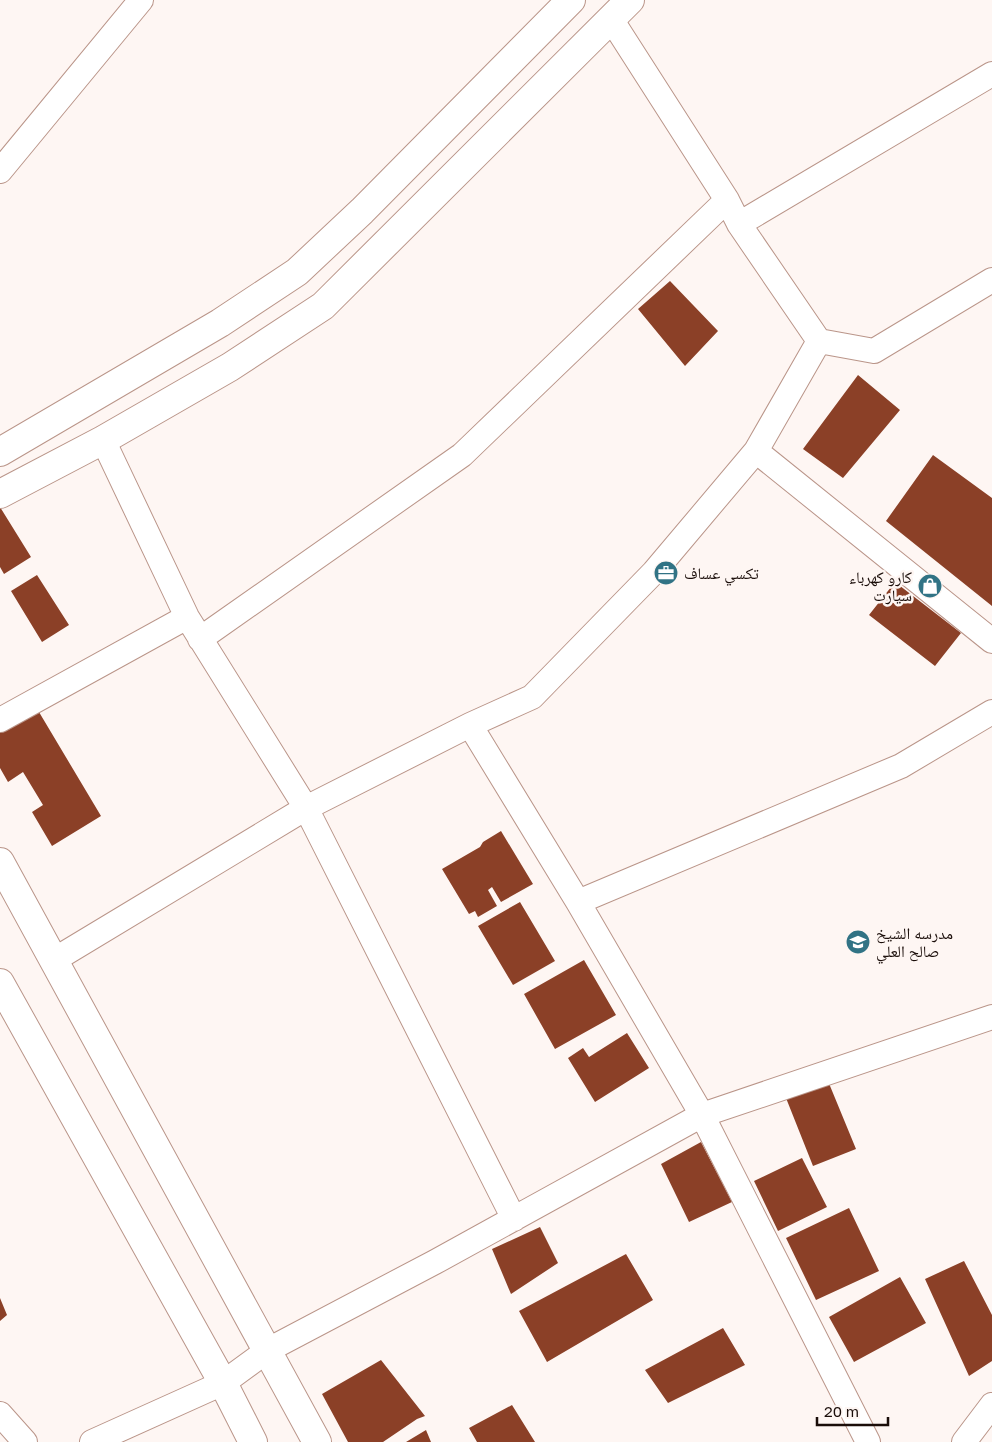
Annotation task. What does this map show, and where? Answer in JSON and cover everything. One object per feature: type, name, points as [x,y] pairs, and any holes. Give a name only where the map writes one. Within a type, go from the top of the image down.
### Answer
[{"type":"main road","points":[[0,452],[220,323],[297,272],[362,211],[571,0]]},
{"type":"main road","points":[[0,494],[103,440],[230,367],[323,306],[630,0]]},
{"type":"main road","points":[[0,862],[318,1442]]},
{"type":"main road","points":[[1,989],[223,1383],[253,1442]]},
{"type":"street","points":[[0,171],[141,0]]},
{"type":"street","points":[[611,19],[728,200],[739,224],[819,341],[874,351],[992,280]]},
{"type":"street","points":[[739,224],[992,74]]},
{"type":"street","points":[[200,639],[462,455],[728,200]]},
{"type":"street","points":[[54,960],[306,808],[470,725],[532,697],[654,572],[756,451],[819,341]]},
{"type":"street","points":[[103,440],[187,617],[306,808],[514,1219]]},
{"type":"street","points":[[756,451],[992,641]]},
{"type":"street","points":[[0,720],[187,617]]},
{"type":"street","points":[[578,902],[901,766],[992,712]]},
{"type":"street","points":[[470,725],[578,902],[702,1115],[868,1442]]},
{"type":"street","points":[[92,1442],[223,1383],[268,1350],[514,1219],[702,1115],[992,1017]]},
{"type":"street","points":[[964,1442],[992,1405]]},
{"type":"street","points":[[0,1414],[25,1442]]},
{"type":"building","points":[[670,281],[718,331],[685,366],[638,309]]},
{"type":"building","points":[[858,375],[900,410],[843,478],[803,449]]},
{"type":"building","points":[[933,455],[992,498],[992,606],[886,521]]},
{"type":"building","points":[[0,507],[31,557],[4,574],[0,567]]},
{"type":"building","points":[[37,575],[69,625],[42,642],[11,591]]},
{"type":"building","points":[[895,582],[961,633],[935,666],[869,615]]},
{"type":"building","points":[[36,707],[101,816],[52,846],[32,812],[43,805],[23,772],[8,782],[0,768],[0,728]]},
{"type":"building","points":[[501,831],[533,884],[501,902],[492,887],[488,890],[497,906],[478,917],[475,911],[469,914],[442,869],[480,847],[483,842]]},
{"type":"building","points":[[520,902],[555,961],[513,985],[478,926]]},
{"type":"building","points":[[584,960],[616,1015],[555,1049],[524,994]]},
{"type":"building","points":[[627,1033],[649,1068],[595,1102],[568,1058],[583,1048],[589,1057]]},
{"type":"building","points":[[828,1081],[856,1149],[813,1166],[786,1098]]},
{"type":"building","points":[[701,1142],[732,1202],[689,1222],[661,1164]]},
{"type":"building","points":[[802,1158],[827,1207],[778,1231],[754,1181]]},
{"type":"building","points":[[849,1208],[879,1271],[816,1300],[786,1238]]},
{"type":"building","points":[[540,1227],[558,1263],[511,1294],[492,1249]]},
{"type":"building","points":[[626,1254],[653,1300],[547,1362],[519,1311]]},
{"type":"building","points":[[964,1261],[992,1315],[992,1361],[969,1376],[925,1279]]},
{"type":"building","points":[[900,1277],[926,1323],[854,1362],[829,1317]]},
{"type":"building","points":[[0,1298],[7,1315],[0,1321]]},
{"type":"building","points":[[723,1328],[745,1365],[668,1403],[645,1370]]},
{"type":"building","points":[[381,1360],[425,1416],[417,1419],[383,1442],[348,1442],[322,1394]]},
{"type":"building","points":[[512,1405],[535,1442],[477,1442],[469,1428]]},
{"type":"building","points":[[426,1430],[431,1442],[406,1442]]},
{"type":"place","name":"تكسي عساف","points":[[666,573]]},
{"type":"place","name":"كارو كهرباء سيارت","points":[[930,586]]},
{"type":"place","name":"مدرسه الشيخ صالح العلي","points":[[858,942]]}]
